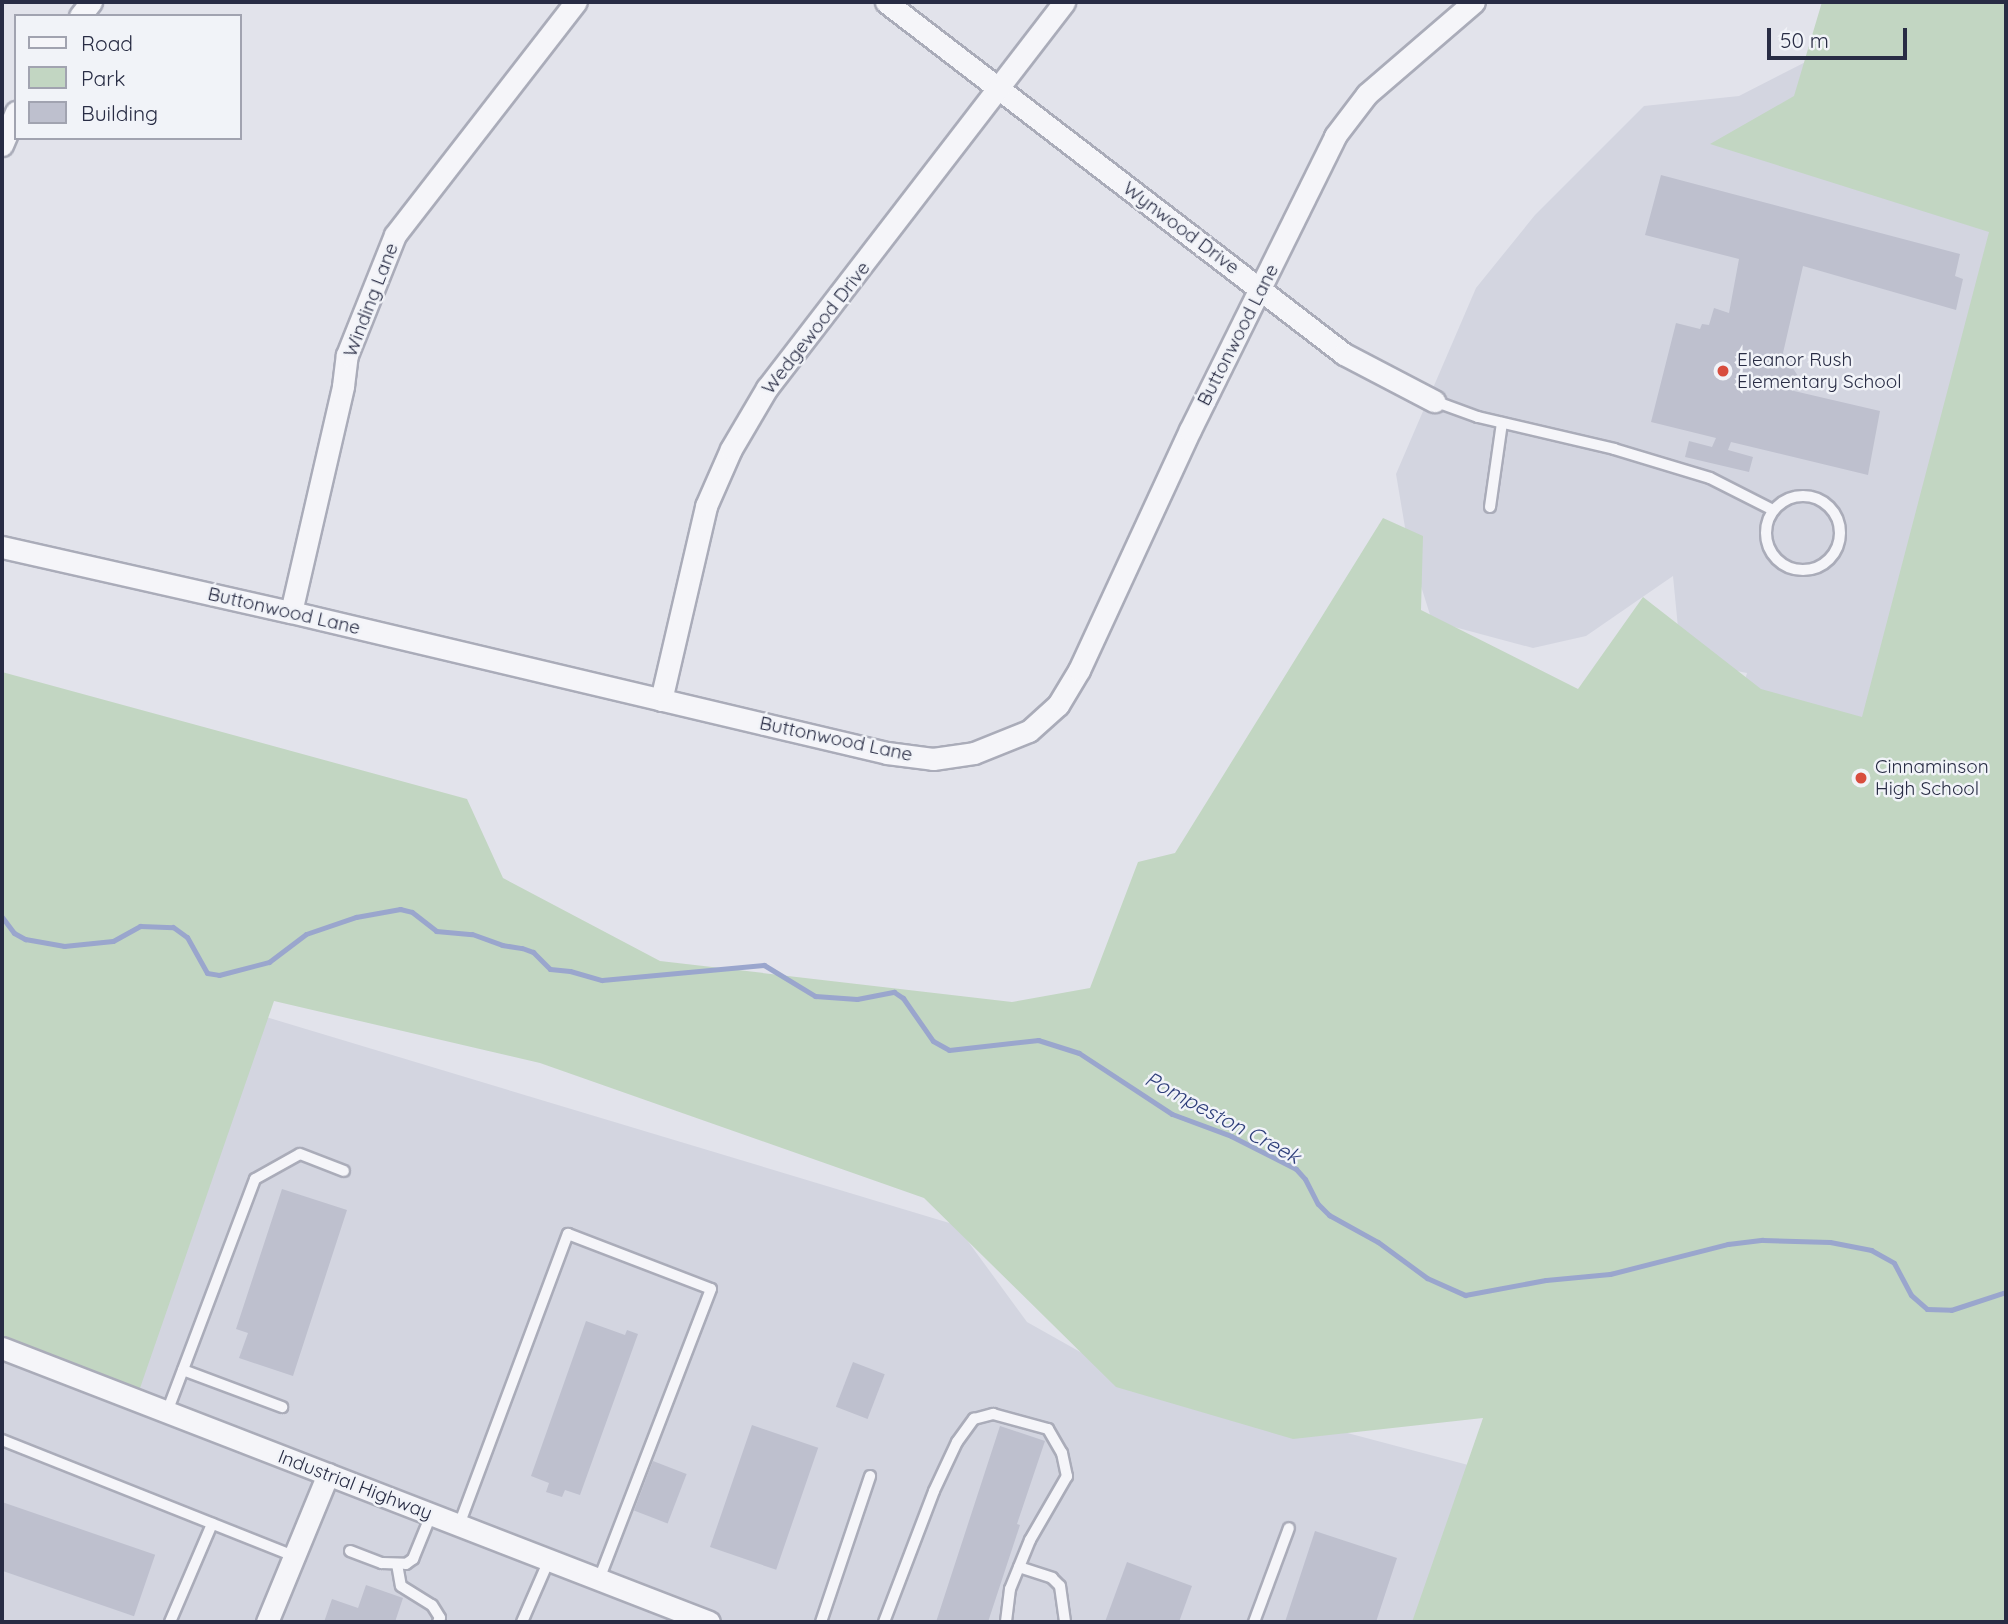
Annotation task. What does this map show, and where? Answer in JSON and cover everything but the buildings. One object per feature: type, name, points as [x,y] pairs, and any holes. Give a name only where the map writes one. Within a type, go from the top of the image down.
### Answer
[{"type":"street","name":"Winding Lane","points":[[291,612],[343,386],[347,355],[395,235],[576,2]]},
{"type":"street","name":"Wynwood Drive","points":[[886,2],[1344,354],[1434,401]]},
{"type":"street","name":"Wedgewood Drive","points":[[662,700],[706,506],[731,449],[767,388],[895,225],[996,86],[1064,2]]},
{"type":"street","name":"Buttonwood Lane","points":[[2,547],[291,612],[887,753],[933,759],[974,753],[1029,731],[1058,705],[1079,670],[1190,430],[1335,136],[1367,94],[1474,2]]},
{"type":"street","points":[[2,145],[14,118]]},
{"type":"street","name":"Industrial Highway","points":[[2,1348],[709,1622]]},
{"type":"street","points":[[267,1622],[328,1474]]},
{"type":"lane","name":"Wynwood Drive","points":[[1434,401],[1502,423],[1614,449],[1710,478],[1773,510]]},
{"type":"lane","points":[[1490,508],[1502,423]]},
{"type":"lane","points":[[1793,496],[1818,498],[1829,505],[1841,527],[1837,551],[1818,568],[1793,569],[1782,564],[1773,556],[1765,533],[1773,510],[1793,496]]},
{"type":"lane","points":[[167,1412],[255,1180],[300,1154],[344,1171]]},
{"type":"lane","points":[[459,1525],[568,1234],[711,1289],[599,1580]]},
{"type":"lane","points":[[183,1370],[282,1407]]},
{"type":"lane","points":[[886,1622],[934,1490],[957,1442],[974,1419],[993,1414],[1048,1429],[1062,1453],[1067,1476],[1030,1540],[1010,1589],[1006,1622]]},
{"type":"lane","points":[[2,1440],[294,1556]]},
{"type":"lane","points":[[821,1622],[870,1476]]},
{"type":"lane","points":[[350,1551],[382,1563],[406,1564],[414,1559],[431,1514]]},
{"type":"lane","points":[[170,1622],[212,1524]]},
{"type":"lane","points":[[1254,1622],[1289,1528]]},
{"type":"lane","points":[[522,1622],[549,1560]]},
{"type":"lane","points":[[397,1564],[401,1586],[432,1605],[440,1618],[438,1622]]},
{"type":"lane","points":[[1019,1567],[1052,1578],[1060,1586],[1065,1622]]},
{"type":"shaded area","name":"Eleanor Rush Elementary School","points":[[2006,2],[2006,1061],[1688,862],[1747,673],[1726,669],[1679,638],[1673,576],[1586,636],[1533,648],[1432,621],[1408,545],[1396,474],[1476,288],[1535,215],[1644,106],[1739,96],[1841,44]]},
{"type":"shaded area","points":[[140,979],[956,1225],[1027,1322],[1114,1371],[1487,1470],[1978,1622],[2,1622],[2,997]]},
{"type":"green space","points":[[1822,2],[2006,2],[2006,1622],[1412,1622],[1483,1418],[1293,1439],[1116,1387],[924,1198],[540,1063],[274,1001],[138,1394],[2,1341],[2,672],[467,799],[503,878],[660,961],[1012,1002],[1090,988],[1138,862],[1175,853],[1383,518],[1423,536],[1421,610],[1578,689],[1643,597],[1761,689],[1862,717],[1989,232],[1710,144],[1794,96]]},
{"type":"waterway","name":"Pompeston Creek","points":[[2,917],[14,933],[25,939],[64,946],[113,941],[140,926],[173,927],[187,937],[207,973],[219,975],[269,962],[306,934],[356,917],[400,909],[412,912],[436,931],[472,934],[502,945],[522,948],[533,952],[550,969],[570,971],[602,980],[764,965],[815,996],[857,999],[894,992],[903,998],[933,1041],[949,1050],[1038,1040],[1079,1053],[1172,1114],[1231,1136],[1296,1169],[1305,1179],[1318,1204],[1329,1215],[1378,1242],[1427,1278],[1465,1295],[1546,1280],[1610,1274],[1728,1244],[1763,1240],[1830,1242],[1871,1250],[1894,1263],[1911,1295],[1927,1309],[1951,1310],[2006,1292]]},
{"type":"place","name":"Eleanor Rush Elementary School","points":[[1723,371]]},
{"type":"place","name":"Cinnaminson High School","points":[[1861,778]]}]
